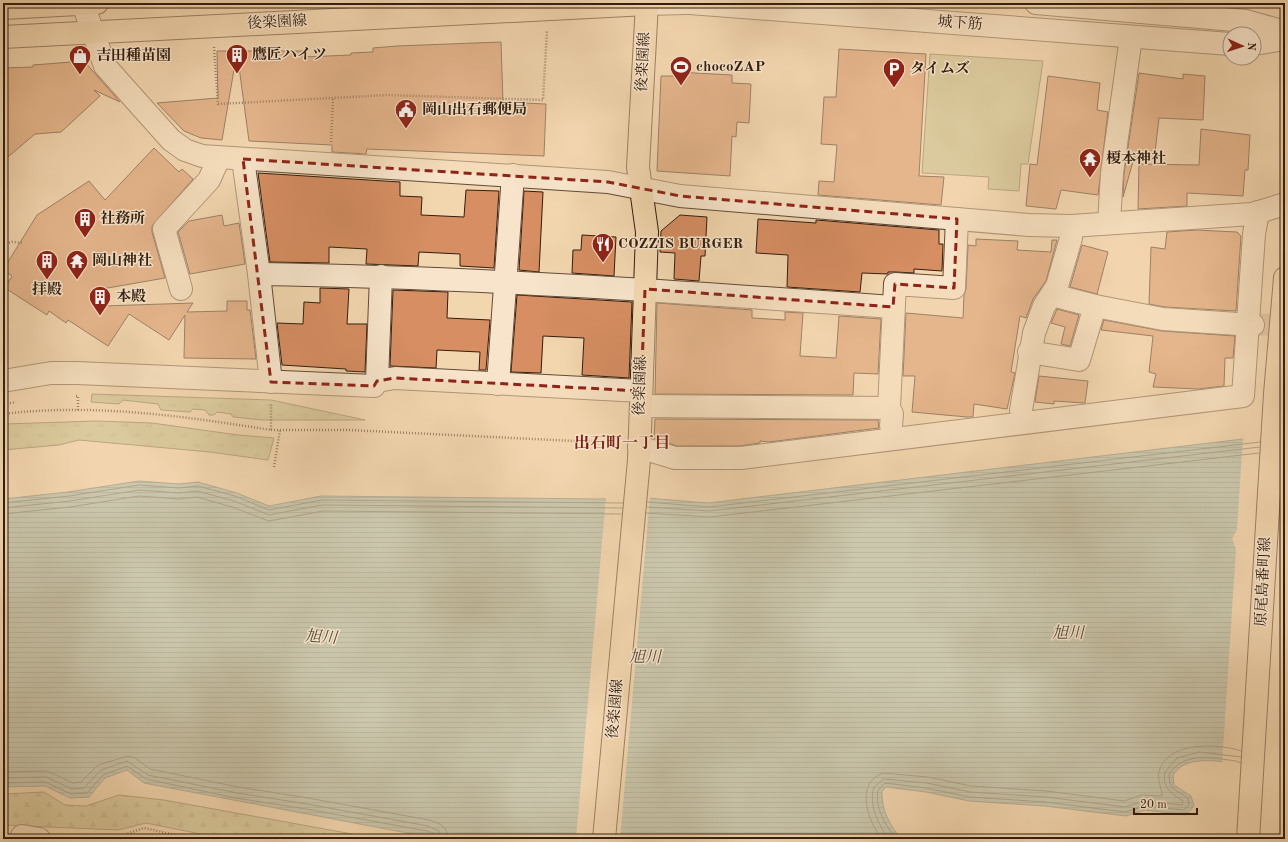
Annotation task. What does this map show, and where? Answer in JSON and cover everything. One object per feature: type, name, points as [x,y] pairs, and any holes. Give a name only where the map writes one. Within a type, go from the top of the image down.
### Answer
[{"type":"main road","points":[[3,8],[90,3]]},
{"type":"main road","name":"後楽園線","points":[[3,37],[647,3],[638,167],[647,232],[639,453],[604,839]]},
{"type":"main road","name":"原尾島番町線","points":[[1248,839],[1275,394],[1285,278]]},
{"type":"street","points":[[90,3],[92,32],[105,66],[171,140],[185,150],[202,156],[608,182],[641,190],[680,196],[957,219],[1071,226],[1258,212],[1285,204]]},
{"type":"street","points":[[647,3],[686,3]]},
{"type":"street","name":"城下筋","points":[[690,3],[1222,43]]},
{"type":"street","points":[[1036,3],[1246,20],[1285,32]]},
{"type":"street","points":[[1109,223],[1112,173],[1131,37]]},
{"type":"street","points":[[1262,43],[1285,39]]},
{"type":"street","points":[[181,289],[164,229],[208,180],[219,158]]},
{"type":"street","points":[[243,159],[259,274],[271,391]]},
{"type":"street","points":[[498,384],[513,176]]},
{"type":"street","points":[[639,453],[675,458],[740,458],[890,427],[1020,417],[1242,396],[1250,325],[1254,234],[1258,212]]},
{"type":"street","points":[[890,427],[895,284],[954,288],[957,219]]},
{"type":"street","points":[[1020,417],[1029,352],[1044,306],[1057,286],[1071,238],[1071,226]]},
{"type":"street","points":[[259,274],[381,276],[506,281],[645,289],[893,307]]},
{"type":"street","points":[[376,384],[381,276]]},
{"type":"street","points":[[1052,295],[1095,306],[1163,319],[1250,325]]},
{"type":"street","points":[[1029,352],[1079,360],[1095,306]]},
{"type":"street","points":[[3,381],[52,374],[77,373],[271,391],[376,384],[395,378],[498,384],[641,398],[890,427]]},
{"type":"path","points":[[214,47],[218,104],[387,95],[543,100],[547,27]]},
{"type":"path","points":[[331,144],[333,99]]},
{"type":"path","points":[[3,244],[12,242],[23,243]]},
{"type":"path","points":[[3,255],[8,258]]},
{"type":"path","points":[[271,391],[271,430]]},
{"type":"path","points":[[72,396],[78,396],[78,410]]},
{"type":"path","points":[[12,404],[4,404],[4,414],[78,410],[201,419],[271,430],[349,430],[616,443]]},
{"type":"path","points":[[274,467],[280,430]]},
{"type":"path","points":[[31,837],[121,836],[144,828],[194,839]]},
{"type":"highlighted area","points":[[243,159],[608,182],[680,196],[957,219],[954,288],[895,284],[893,307],[645,289],[641,391],[395,378],[377,381],[374,386],[271,382]]},
{"type":"green space","points":[[930,54],[1043,61],[1028,164],[1021,164],[1019,191],[988,189],[989,177],[922,173]]},
{"type":"green space","points":[[92,394],[271,400],[365,420],[262,420],[233,417],[231,414],[217,412],[214,415],[209,415],[205,410],[193,409],[190,412],[161,410],[158,404],[123,400],[119,404],[91,402]]},
{"type":"green space","points":[[96,421],[152,423],[238,435],[274,438],[268,460],[210,452],[79,440],[59,445],[3,450],[3,424]]},
{"type":"green space","points":[[44,792],[65,805],[86,806],[119,795],[164,800],[380,839],[225,839],[146,823],[118,830],[3,825],[3,794]]},
{"type":"water","name":"旭川","points":[[1285,436],[1285,839],[1238,839],[1243,769],[1229,763],[1212,761],[1196,761],[1189,763],[1178,769],[1173,775],[1174,785],[1191,796],[1194,806],[1186,815],[1145,810],[1126,816],[1045,806],[969,801],[926,792],[886,787],[882,791],[883,805],[890,823],[901,839],[439,839],[144,783],[127,770],[105,778],[89,797],[70,798],[45,786],[3,787],[3,499],[68,492],[139,481],[179,484],[198,482],[237,493],[269,506],[321,496],[599,499],[647,498],[708,503],[1243,439]]},
{"type":"pier","points":[[1285,434],[1285,753],[1282,802],[1285,804],[1285,820],[1281,823],[1280,839],[1236,839],[1241,770],[1235,766],[1222,765],[1236,549],[1232,539],[1237,530],[1243,437]]},
{"type":"pier","points":[[606,497],[650,497],[620,839],[576,839]]},
{"type":"building","points":[[501,42],[503,102],[546,104],[544,156],[367,149],[366,154],[332,152],[332,145],[249,141],[237,52],[222,140],[201,138],[184,131],[157,103],[218,98],[217,51],[303,51],[303,57],[351,55],[351,53],[373,52],[373,48],[397,46]]},
{"type":"building","points":[[839,49],[926,54],[919,176],[944,177],[941,205],[818,195],[819,181],[834,182],[837,145],[821,144],[824,97],[836,97]]},
{"type":"building","points":[[84,61],[120,102],[94,90],[100,96],[61,132],[35,134],[3,161],[3,68],[33,67],[33,65]]},
{"type":"building","points":[[676,72],[732,75],[732,83],[751,84],[749,123],[737,122],[736,137],[732,136],[730,176],[657,171],[661,76],[676,76]]},
{"type":"building","points":[[1139,73],[1183,79],[1183,74],[1205,76],[1203,120],[1159,118],[1154,161],[1134,158],[1123,197],[1124,174]]},
{"type":"building","points":[[1048,76],[1100,83],[1097,110],[1108,112],[1098,195],[1061,190],[1056,209],[1026,206],[1030,164],[1037,165]]},
{"type":"building","points":[[1201,129],[1250,135],[1248,170],[1245,170],[1243,196],[1187,193],[1187,206],[1138,209],[1139,164],[1199,165]]},
{"type":"building","name":"岡山神社","points":[[154,148],[179,172],[182,169],[193,179],[152,226],[152,232],[165,278],[102,289],[104,306],[193,303],[187,312],[227,311],[227,301],[247,301],[247,310],[250,310],[256,359],[184,358],[185,315],[169,340],[129,314],[108,346],[68,320],[66,323],[49,311],[47,315],[5,288],[12,276],[3,270],[37,215],[89,181],[105,200]]},
{"type":"building","points":[[258,173],[400,182],[400,196],[422,197],[421,215],[464,217],[466,190],[499,191],[494,268],[460,266],[460,254],[419,252],[418,266],[366,264],[367,249],[329,247],[329,263],[270,262]]},
{"type":"building","points":[[524,191],[543,192],[539,272],[519,270]]},
{"type":"building","points":[[222,215],[224,226],[239,223],[245,264],[190,274],[178,232],[189,221]]},
{"type":"building","points":[[680,215],[707,217],[705,256],[701,256],[699,281],[674,279],[675,253],[660,252],[661,231]]},
{"type":"building","points":[[758,219],[816,223],[816,220],[939,230],[939,244],[943,244],[942,271],[914,269],[914,273],[862,273],[860,292],[787,287],[788,255],[756,253]]},
{"type":"building","points":[[1196,230],[1237,232],[1241,236],[1236,311],[1165,307],[1149,304],[1151,247],[1165,249],[1167,232]]},
{"type":"building","points":[[582,235],[616,237],[614,276],[572,273],[573,250],[581,250]]},
{"type":"building","points":[[976,239],[1018,241],[1017,250],[1051,252],[1052,240],[1057,240],[1046,281],[1033,299],[1026,318],[1020,316],[1011,372],[1015,373],[1007,409],[974,404],[973,417],[912,412],[915,376],[903,376],[906,313],[963,318],[968,245],[976,246]]},
{"type":"building","points":[[1082,245],[1108,252],[1097,294],[1070,287]]},
{"type":"building","points":[[320,288],[349,289],[347,324],[367,324],[365,372],[346,371],[346,369],[282,365],[277,323],[303,324],[304,302],[320,303]]},
{"type":"building","points":[[393,290],[448,292],[447,318],[490,320],[486,370],[479,370],[480,352],[437,350],[436,368],[390,366]]},
{"type":"building","points":[[517,295],[632,302],[629,378],[582,375],[584,338],[543,336],[541,373],[511,372]]},
{"type":"building","points":[[657,303],[752,310],[752,318],[785,320],[785,312],[803,313],[800,356],[836,358],[839,316],[881,319],[878,374],[854,373],[853,395],[655,394]]},
{"type":"building","points":[[1057,309],[1079,315],[1070,346],[1061,344],[1065,327],[1051,323]]},
{"type":"building","points":[[1104,320],[1162,331],[1235,336],[1233,358],[1225,358],[1224,386],[1198,389],[1153,387],[1156,374],[1149,372],[1153,336],[1101,330]]},
{"type":"building","points":[[1039,376],[1088,381],[1085,403],[1054,401],[1054,404],[1035,402]]},
{"type":"building","points":[[655,419],[878,420],[879,428],[769,442],[760,441],[760,443],[740,446],[677,446],[654,438]]},
{"type":"tunnel","points":[[1253,325],[1285,324]]},
{"type":"place","name":"鷹匠ハイツ","points":[[237,74]]},
{"type":"place","name":"吉田種苗園","points":[[80,76]]},
{"type":"place","name":"chocoZAP","points":[[681,86]]},
{"type":"place","name":"タイムズ","points":[[894,88]]},
{"type":"place","name":"岡山出石郵便局","points":[[406,130]]},
{"type":"place","name":"榎本神社","points":[[1090,178]]},
{"type":"place","name":"社務所","points":[[85,238]]},
{"type":"place","name":"COZZIS BURGER","points":[[603,264]]},
{"type":"place","name":"拝殿","points":[[47,280]]},
{"type":"place","name":"岡山神社","points":[[77,280]]},
{"type":"place","name":"本殿","points":[[100,316]]},
{"type":"district","name":"出石町一丁目","points":[[622,444]]}]
